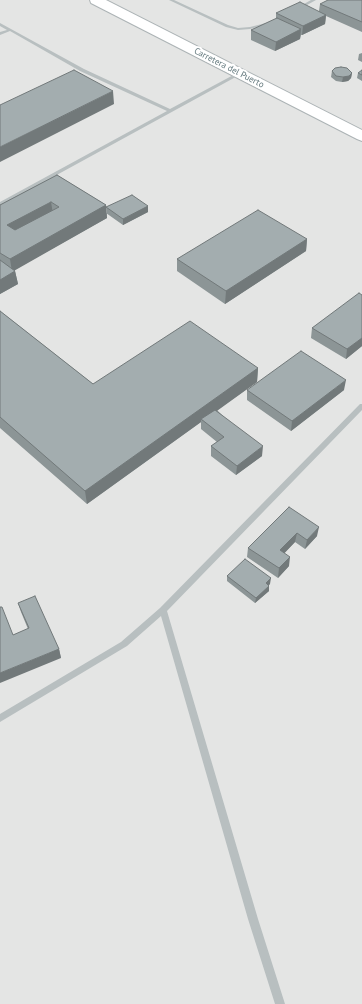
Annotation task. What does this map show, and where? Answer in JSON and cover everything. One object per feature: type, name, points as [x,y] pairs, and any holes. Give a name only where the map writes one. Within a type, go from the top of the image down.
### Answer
[{"type":"main road","name":"Carretera del Puerto","points":[[96,0],[362,136]]},
{"type":"lane","points":[[171,0],[227,26],[238,29],[250,28],[268,23]]},
{"type":"lane","points":[[294,10],[314,0]]},
{"type":"lane","points":[[0,24],[82,70],[170,112]]},
{"type":"lane","points":[[0,34],[10,30]]},
{"type":"lane","points":[[75,73],[82,70]]},
{"type":"lane","points":[[0,204],[241,73]]},
{"type":"lane","points":[[0,718],[124,644],[162,610],[362,406]]},
{"type":"lane","points":[[162,610],[252,919],[280,1004]]},
{"type":"shaded area","points":[[0,0],[362,0],[362,1004],[0,1004]]},
{"type":"building","points":[[328,0],[362,0],[362,22],[320,4]]},
{"type":"building","points":[[300,2],[326,15],[303,26],[276,13]]},
{"type":"building","points":[[277,18],[301,29],[276,42],[251,30]]},
{"type":"building","points":[[335,68],[347,68],[352,73],[349,76],[336,76],[332,71]]},
{"type":"building","points":[[74,70],[113,91],[0,147],[0,105]]},
{"type":"building","points":[[57,175],[106,205],[10,259],[0,253],[0,205]],"holes":[[[51,202],[59,207],[15,230],[7,225]]]},
{"type":"building","points":[[132,195],[148,206],[123,219],[106,207]]},
{"type":"building","points":[[258,210],[307,239],[226,291],[177,259]]},
{"type":"building","points":[[0,260],[15,271],[0,280]]},
{"type":"building","points":[[359,293],[362,295],[362,338],[347,349],[312,328]]},
{"type":"building","points":[[0,311],[93,384],[190,321],[258,368],[85,491],[0,417]]},
{"type":"building","points":[[301,351],[346,380],[292,421],[247,390]]},
{"type":"building","points":[[215,410],[263,446],[237,466],[211,446],[224,437],[201,419]]},
{"type":"building","points":[[289,507],[319,527],[307,540],[297,533],[280,550],[290,557],[279,568],[248,548]]},
{"type":"building","points":[[245,559],[271,578],[266,583],[269,586],[256,598],[227,576]]},
{"type":"building","points":[[35,596],[59,649],[0,673],[0,607],[2,607],[13,635],[29,628],[18,603]]}]
